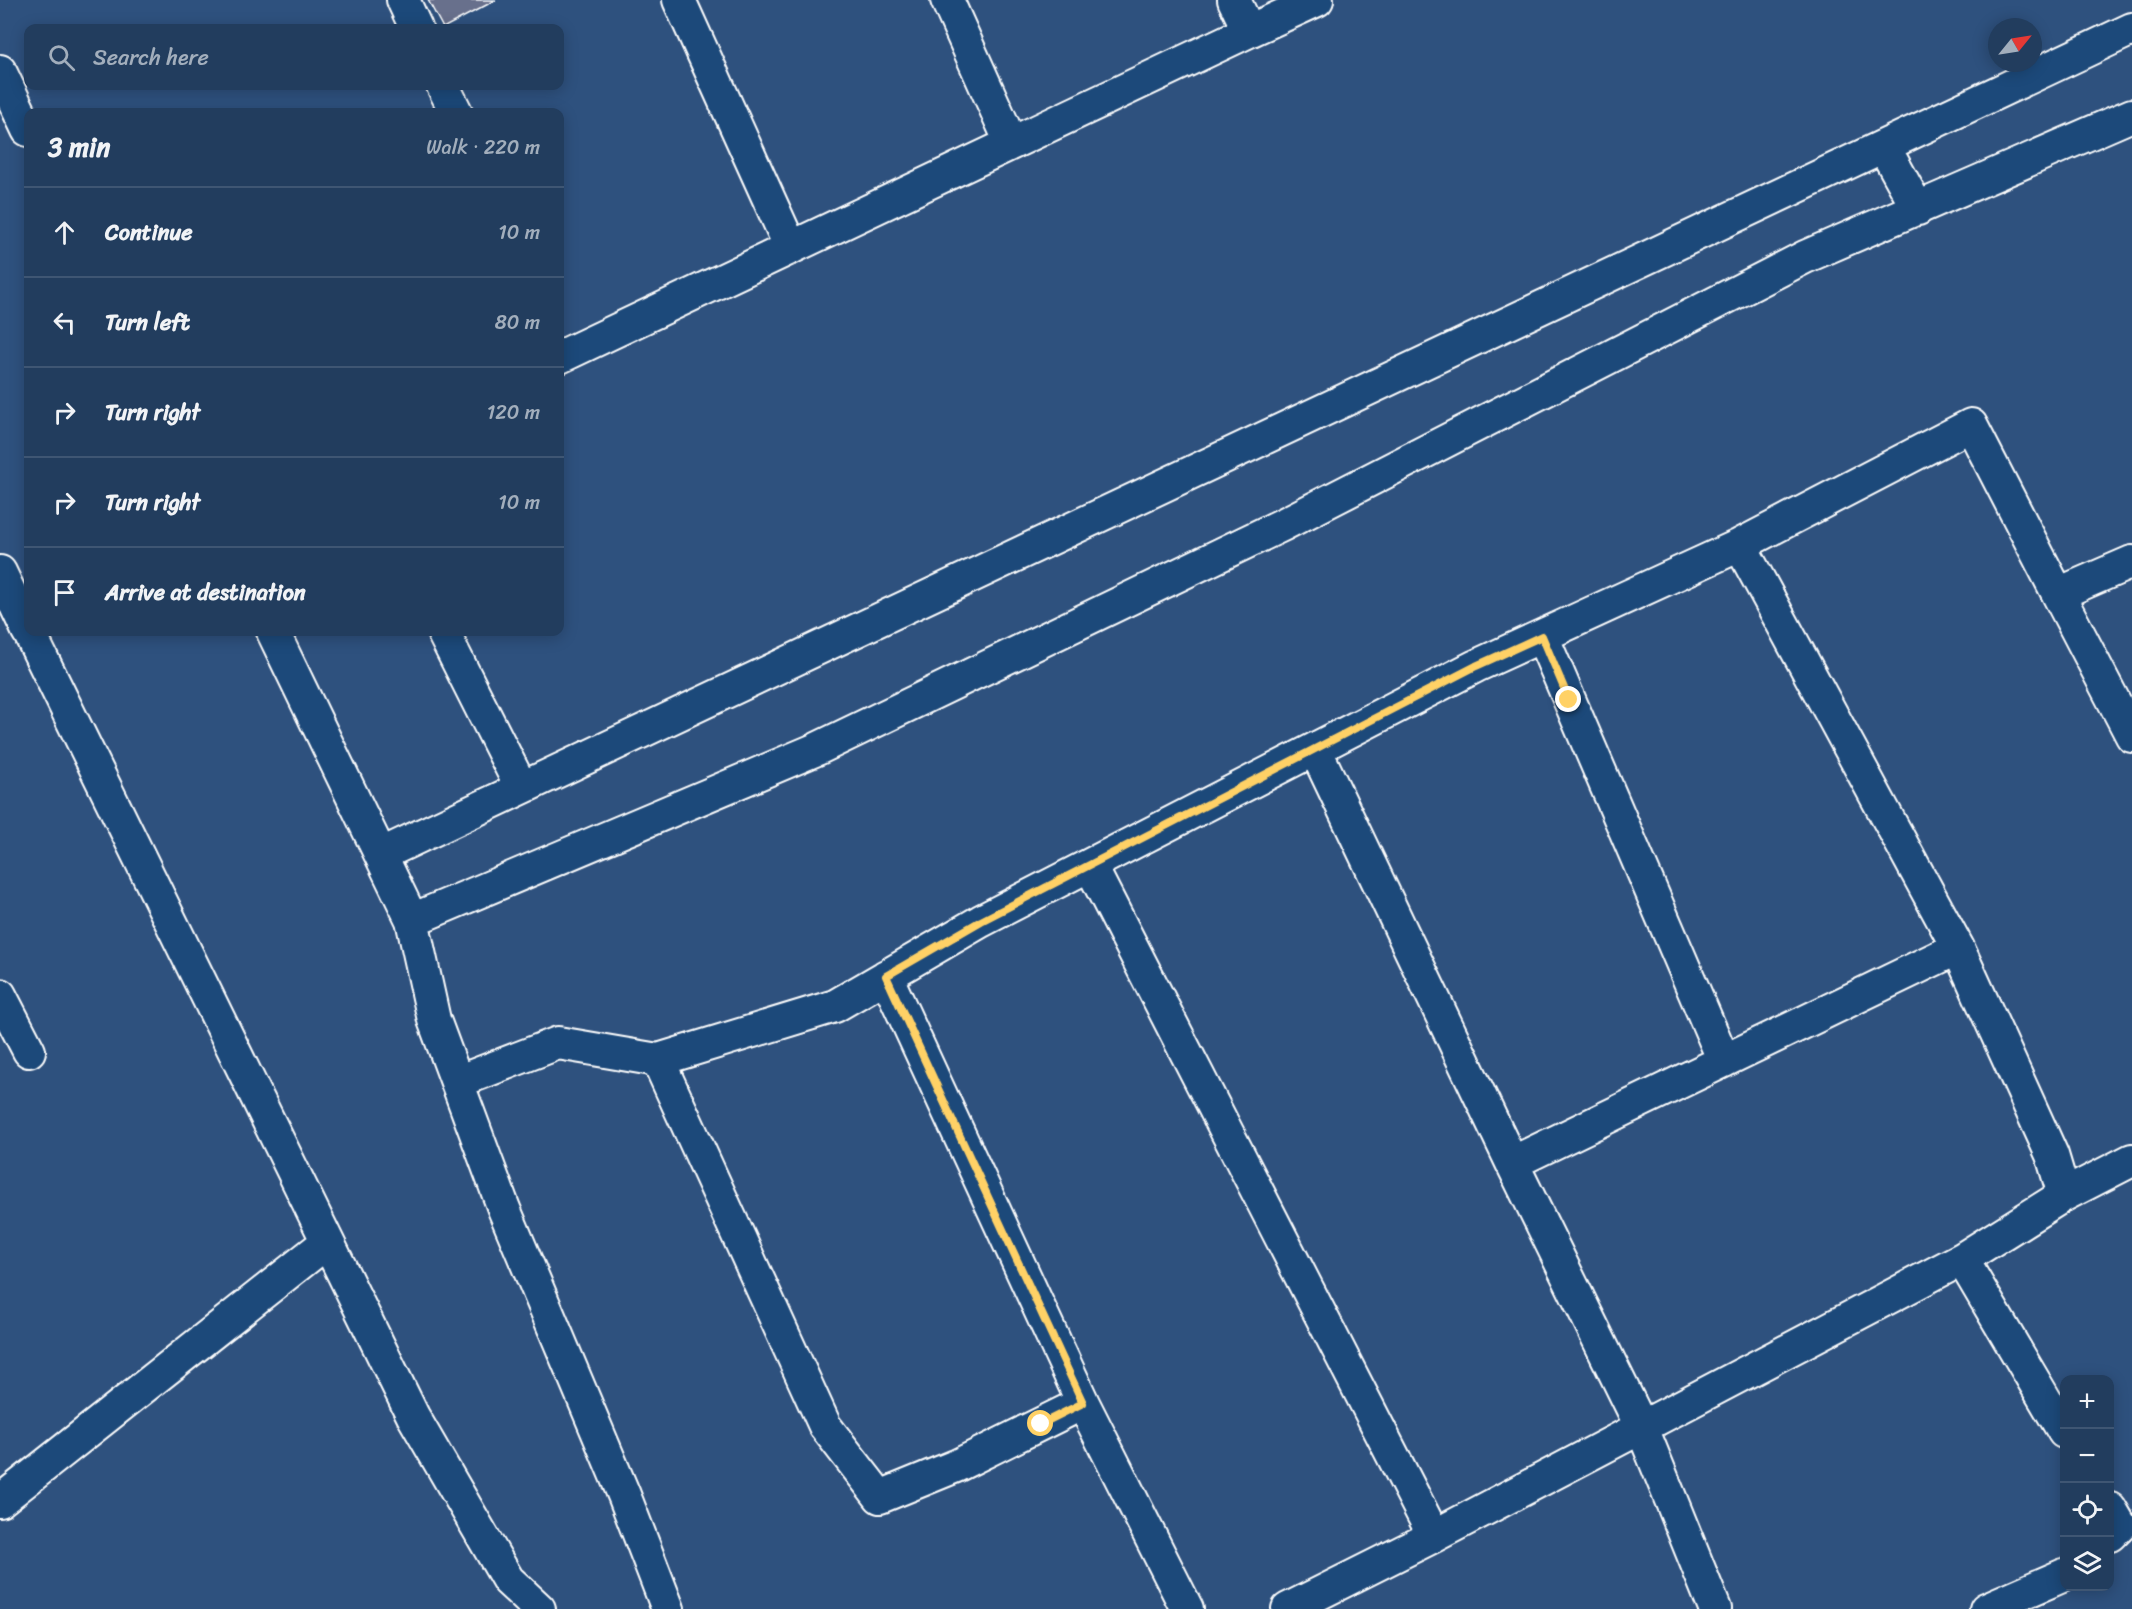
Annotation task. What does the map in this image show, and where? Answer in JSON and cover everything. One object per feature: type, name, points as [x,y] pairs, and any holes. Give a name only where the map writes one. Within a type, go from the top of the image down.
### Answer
[{"type":"street","points":[[403,0],[414,24]]},
{"type":"street","points":[[679,0],[791,248]]},
{"type":"street","points":[[947,0],[1011,143]]},
{"type":"street","points":[[1234,0],[1249,31]]},
{"type":"street","points":[[564,346],[791,248],[1317,0]]},
{"type":"street","points":[[382,854],[2132,29]]},
{"type":"street","points":[[0,71],[24,122]]},
{"type":"street","points":[[445,90],[454,108]]},
{"type":"street","points":[[412,920],[817,749],[1284,524],[1805,257],[2132,116]]},
{"type":"street","points":[[1884,147],[1918,209]]},
{"type":"street","points":[[457,1082],[558,1043],[658,1060],[835,1006],[981,921],[1476,666],[1740,545],[1971,425],[2132,736]]},
{"type":"street","points":[[1740,545],[1958,948],[2052,1155],[2064,1195]]},
{"type":"street","points":[[2058,594],[2132,562]]},
{"type":"street","points":[[0,572],[24,621]]},
{"type":"street","points":[[31,636],[412,1416],[508,1580],[539,1609]]},
{"type":"street","points":[[275,636],[412,920],[434,1020],[504,1209],[624,1495],[668,1609]]},
{"type":"street","points":[[445,636],[521,787]]},
{"type":"street","points":[[1542,636],[1724,1061]]},
{"type":"street","points":[[1314,749],[1642,1428],[1715,1609]]},
{"type":"street","points":[[1090,865],[1434,1536]]},
{"type":"street","points":[[1512,1163],[1958,948]]},
{"type":"street","points":[[886,976],[1083,1403],[1187,1609]]},
{"type":"street","points":[[0,995],[28,1051]]},
{"type":"street","points":[[658,1060],[825,1426],[880,1497],[956,1466],[1083,1403]]},
{"type":"street","points":[[1288,1609],[1434,1536],[1616,1438],[1642,1428],[1962,1258],[2064,1195],[2132,1160]]},
{"type":"street","points":[[0,1501],[327,1242]]},
{"type":"street","points":[[1962,1258],[2062,1429]]},
{"type":"street","points":[[1986,1609],[2060,1577]]},
{"type":"building","points":[[428,0],[496,0],[451,24],[441,24]]},
{"type":"route","points":[[1041,1424],[1083,1403],[886,976],[981,921],[1476,666],[1542,636],[1569,700]]}]
